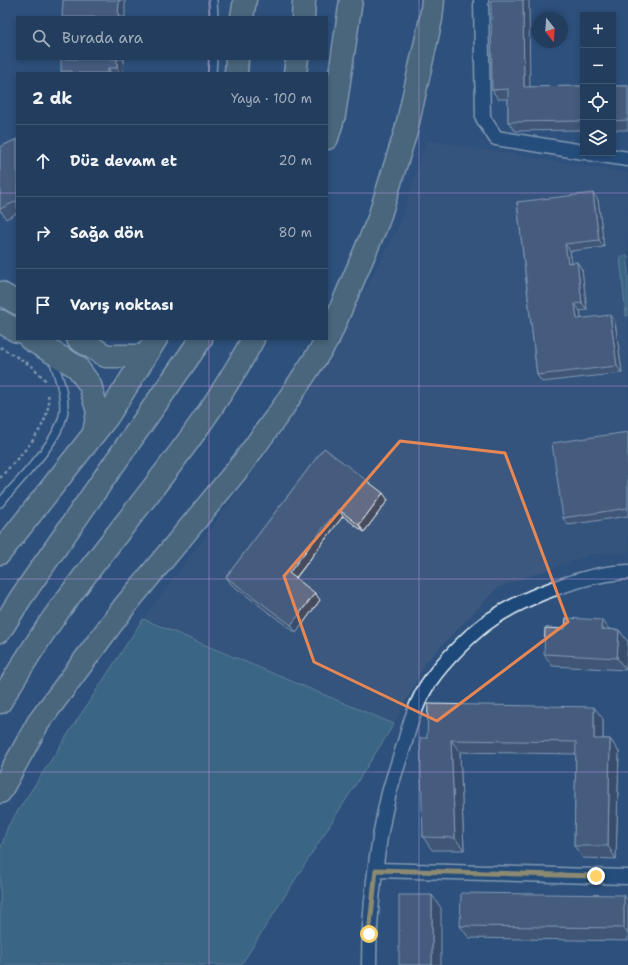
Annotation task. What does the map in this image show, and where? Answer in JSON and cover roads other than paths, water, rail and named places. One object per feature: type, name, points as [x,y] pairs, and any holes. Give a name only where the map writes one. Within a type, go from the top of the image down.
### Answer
[{"type":"main road","points":[[236,0],[237,16]]},
{"type":"main road","points":[[242,16],[245,0]]},
{"type":"main road","points":[[303,16],[304,0]]},
{"type":"main road","points":[[328,135],[334,115],[351,0]]},
{"type":"main road","points":[[328,339],[378,220],[406,131],[431,6]]},
{"type":"main road","points":[[236,72],[237,60]]},
{"type":"main road","points":[[295,72],[297,60]]},
{"type":"main road","points":[[0,293],[16,302]]},
{"type":"main road","points":[[0,321],[16,330]]},
{"type":"main road","points":[[32,340],[77,367],[90,385],[98,412],[94,433]]},
{"type":"main road","points":[[80,340],[106,356],[150,347]]},
{"type":"main road","points":[[0,631],[20,599],[200,340]]},
{"type":"main road","points":[[0,702],[56,614],[170,465],[238,367],[252,340]]},
{"type":"main road","points":[[0,792],[38,723],[124,607],[242,464],[282,409],[327,340]]},
{"type":"main road","points":[[0,553],[108,416],[150,347]]},
{"type":"street","points":[[481,0],[483,118],[496,138],[580,152]]},
{"type":"street","points":[[608,156],[628,159]]},
{"type":"street","points":[[369,965],[369,934],[376,870],[388,797],[413,716],[429,682],[452,655],[492,619],[536,596],[577,581],[628,572]]},
{"type":"street","points":[[376,870],[628,877]]},
{"type":"lane","points":[[213,0],[214,16]]},
{"type":"lane","points":[[212,72],[213,60]]},
{"type":"lane","points":[[0,503],[53,440],[63,416],[62,393],[51,351]]}]
